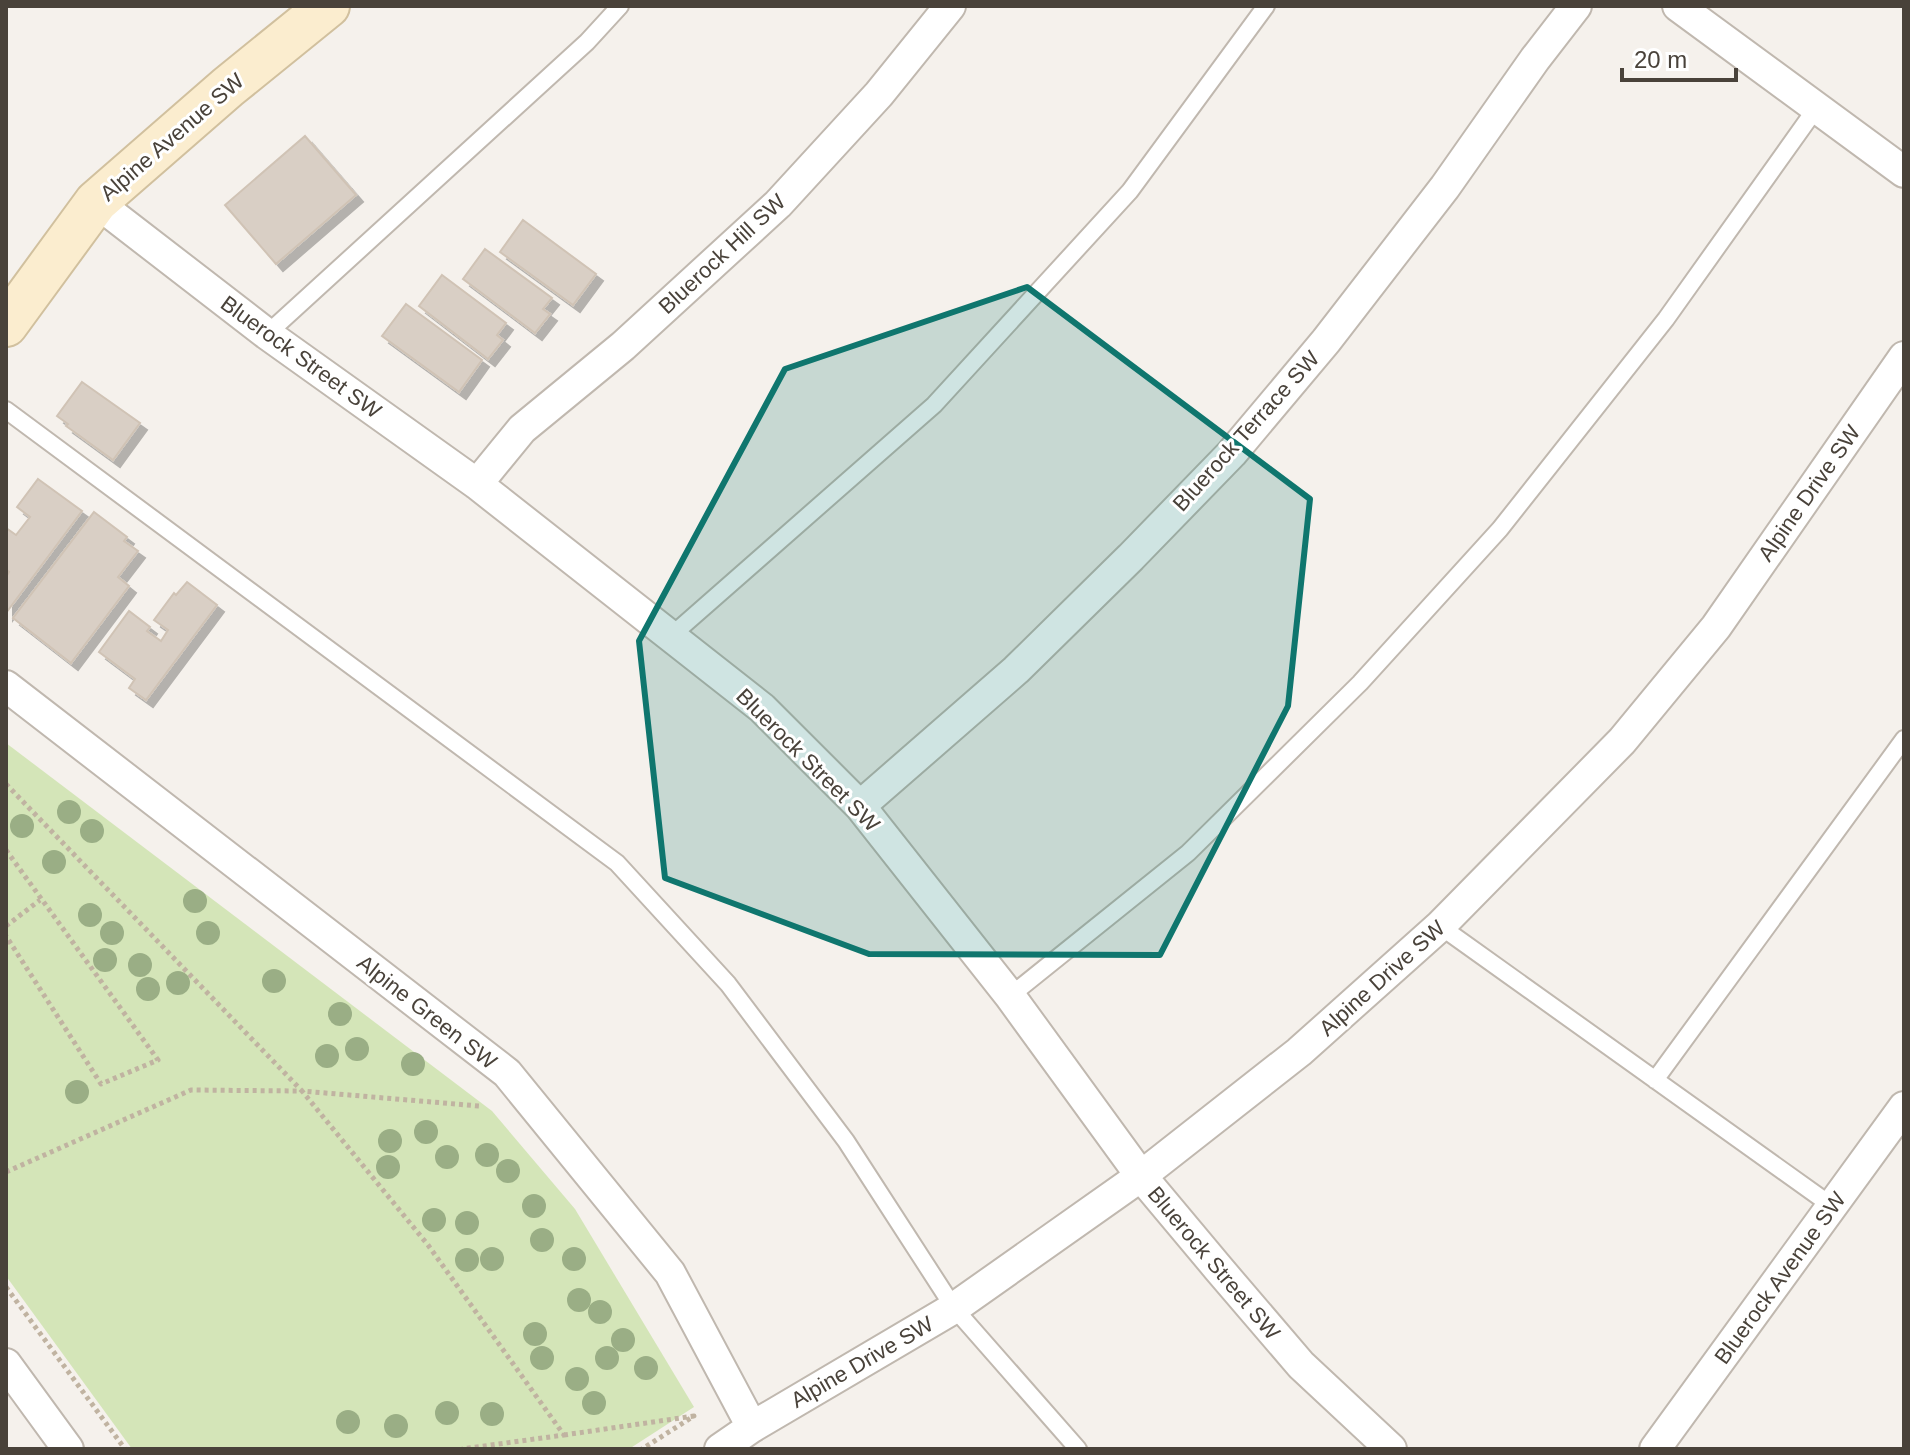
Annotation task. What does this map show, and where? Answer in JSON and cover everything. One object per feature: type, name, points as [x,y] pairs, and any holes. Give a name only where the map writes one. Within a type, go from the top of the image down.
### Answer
[{"type":"street","name":"Alpine Avenue SW","points":[[6,325],[96,202],[228,87],[328,6]]},
{"type":"street","name":"Bluerock Hill SW","points":[[477,484],[522,429],[623,346],[778,204],[879,94],[950,6]]},
{"type":"street","name":"Bluerock Terrace SW","points":[[860,806],[1016,670],[1232,453],[1326,341],[1427,211],[1576,6]]},
{"type":"street","points":[[1678,6],[1904,172]]},
{"type":"street","name":"Bluerock Street SW","points":[[96,202],[267,334],[477,484],[762,708],[860,806],[1010,996],[1141,1176],[1301,1365],[1391,1449]]},
{"type":"street","name":"Alpine Drive SW","points":[[720,1449],[954,1308],[1141,1176],[1299,1052],[1440,926],[1622,741],[1716,627],[1904,357]]},
{"type":"street","name":"Alpine Green SW","points":[[6,686],[507,1073],[670,1273],[752,1427]]},
{"type":"street","name":"Bluerock Avenue SW","points":[[1655,1449],[1904,1107]]},
{"type":"street","points":[[6,1364],[68,1449]]},
{"type":"lane","points":[[267,334],[587,42],[620,6]]},
{"type":"lane","points":[[671,636],[934,405],[1130,191],[1266,6]]},
{"type":"lane","points":[[1010,996],[1188,853],[1360,683],[1500,529],[1666,319],[1817,107]]},
{"type":"lane","points":[[6,410],[617,863],[728,984],[846,1141],[954,1308],[1078,1449]]},
{"type":"lane","points":[[1655,1080],[1904,739]]},
{"type":"lane","points":[[1440,926],[1832,1206]]},
{"type":"path","points":[[6,784],[302,1091],[428,1245],[564,1435]]},
{"type":"path","points":[[6,850],[158,1060],[101,1084],[6,936]]},
{"type":"path","points":[[6,926],[40,900]]},
{"type":"path","points":[[6,1172],[191,1090],[302,1091],[479,1106]]},
{"type":"path","points":[[6,1287],[125,1449]]},
{"type":"path","points":[[462,1449],[694,1416],[642,1449]]},
{"type":"highlighted area","points":[[1027,287],[1310,499],[1288,706],[1160,955],[869,954],[665,878],[639,641],[785,369]]},
{"type":"green space","points":[[6,743],[492,1111],[575,1209],[694,1407],[629,1449],[132,1449],[6,1276]]},
{"type":"building","points":[[305,136],[356,195],[276,264],[225,205]]},
{"type":"building","points":[[523,220],[596,274],[573,305],[500,252]]},
{"type":"building","points":[[485,249],[552,298],[543,309],[550,314],[535,333],[463,279]]},
{"type":"building","points":[[442,275],[506,323],[497,335],[503,340],[488,359],[419,306]]},
{"type":"building","points":[[406,304],[482,360],[459,392],[382,336]]},
{"type":"building","points":[[82,382],[140,423],[113,460],[57,416]]},
{"type":"building","points":[[38,479],[82,511],[6,613],[6,577],[9,572],[6,569],[6,528],[16,535],[30,517],[17,507]]},
{"type":"building","points":[[94,512],[127,537],[124,541],[138,551],[118,577],[129,586],[71,663],[13,618]]},
{"type":"building","points":[[187,582],[217,605],[146,700],[129,688],[135,679],[99,652],[129,611],[150,627],[147,631],[161,641],[168,630],[154,620],[174,593],[176,595]]}]
